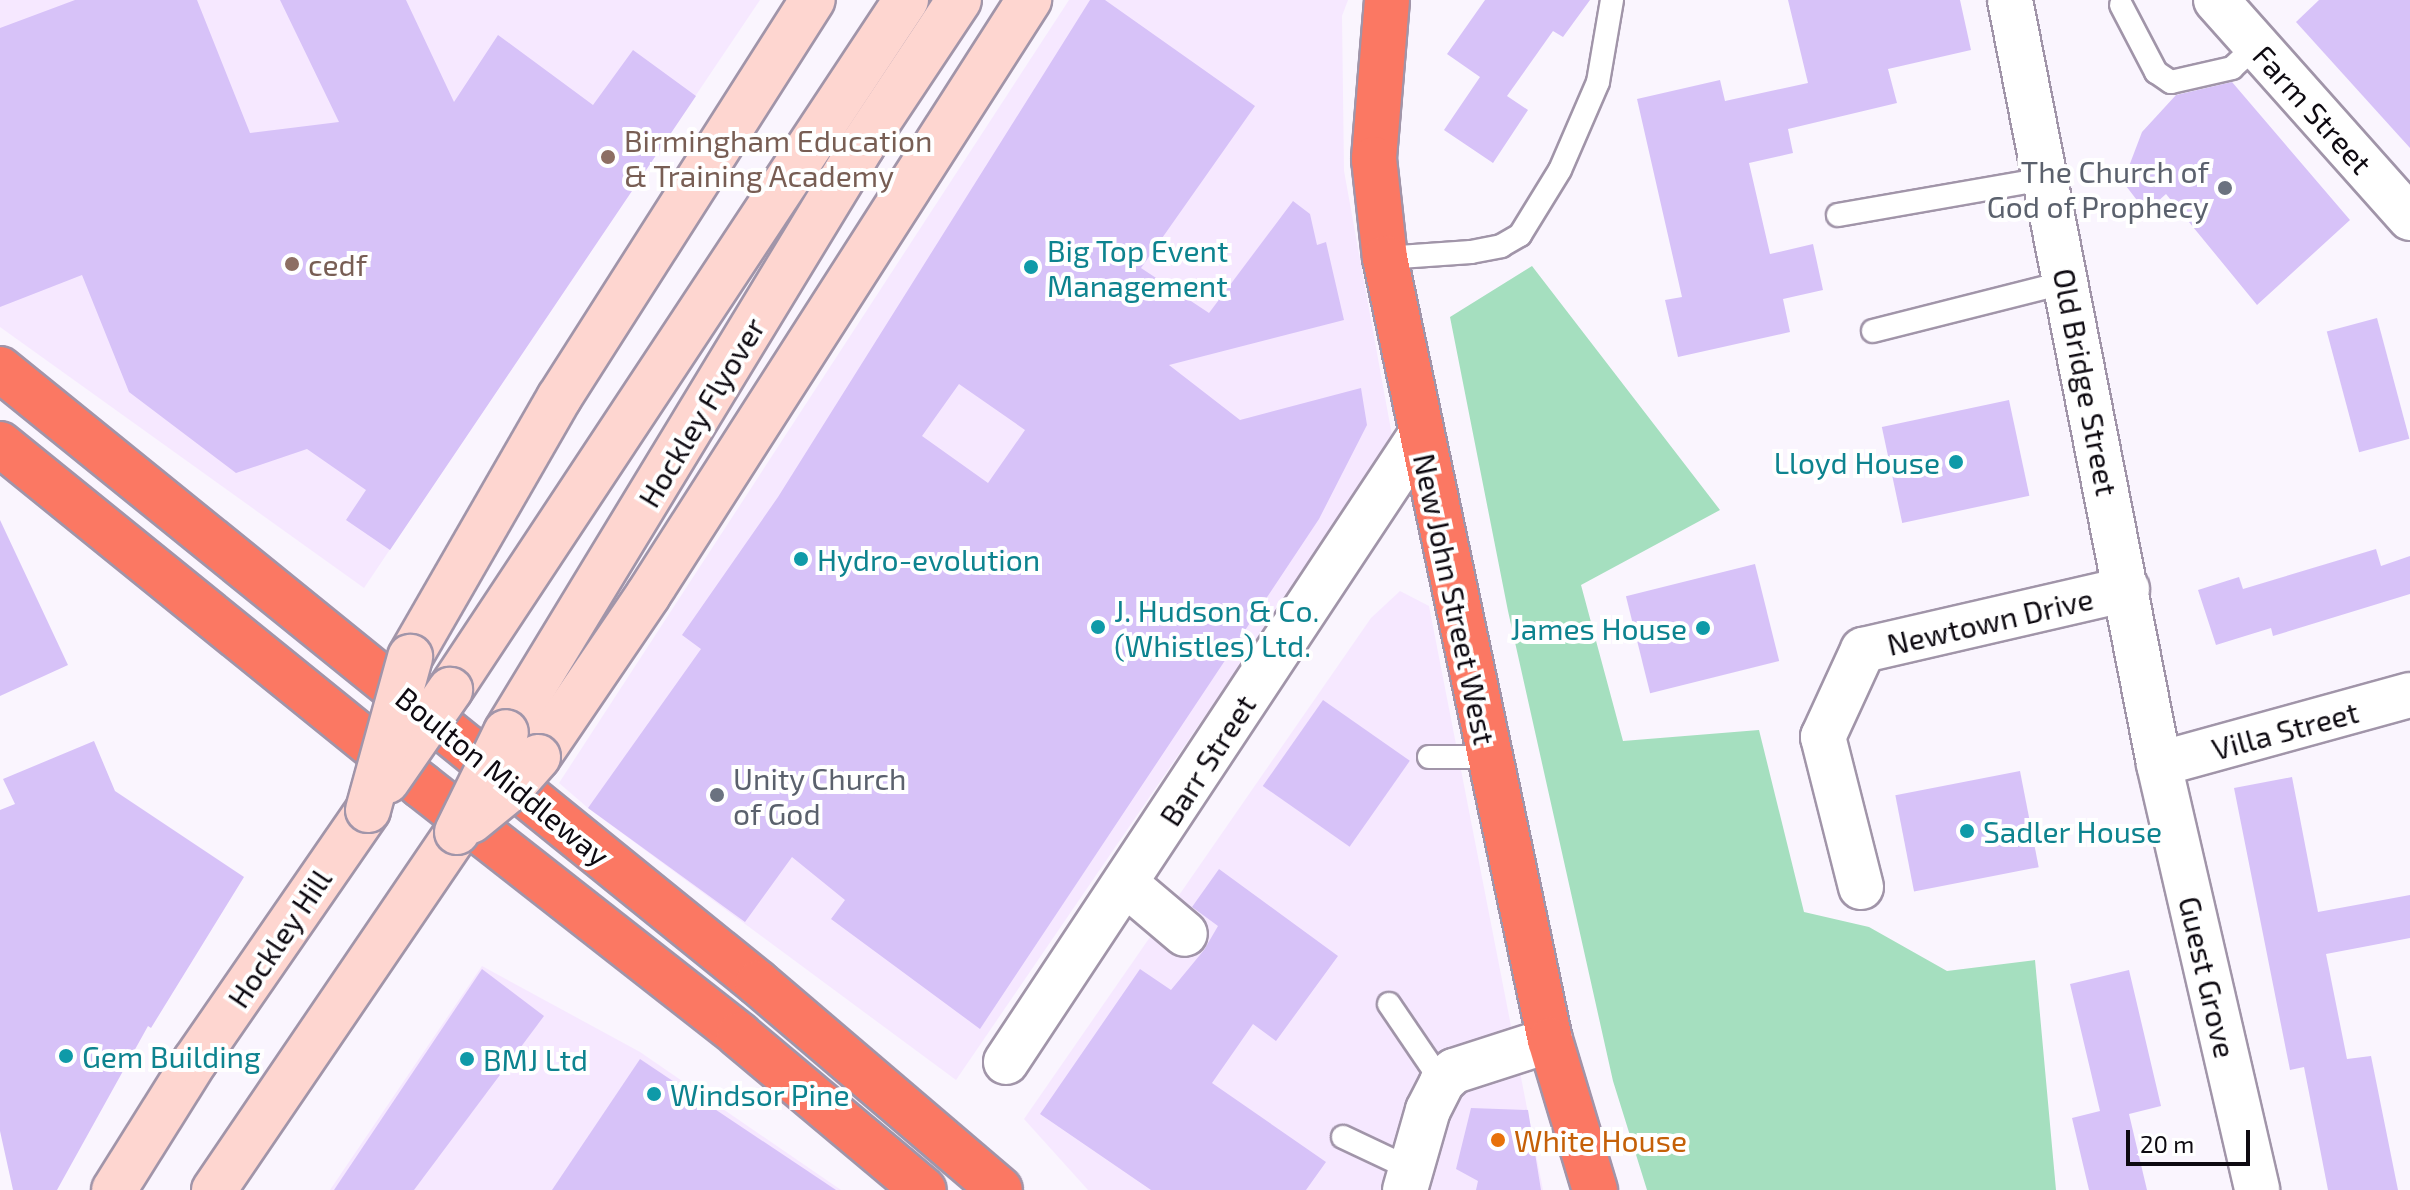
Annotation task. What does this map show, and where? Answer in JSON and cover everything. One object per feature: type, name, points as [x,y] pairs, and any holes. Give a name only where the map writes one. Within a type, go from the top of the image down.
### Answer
[{"type":"highway","name":"New John Street West","points":[[1387,0],[1374,159],[1385,258],[1420,436],[1550,1040],[1595,1190]]},
{"type":"highway","name":"Boulton Middleway","points":[[0,369],[746,973],[1000,1190]]},
{"type":"highway","name":"Boulton Middleway","points":[[0,444],[422,786],[739,1035],[924,1190]]},
{"type":"main road","points":[[368,810],[410,657],[559,398],[813,0]]},
{"type":"main road","name":"Hockley Flyover","points":[[368,810],[906,0]]},
{"type":"main road","name":"Hockley Flyover","points":[[214,1190],[432,868],[522,744],[862,146],[959,0]]},
{"type":"main road","points":[[522,744],[648,595],[1029,0]]},
{"type":"main road","name":"Hockley Hill","points":[[114,1190],[195,1061],[368,810]]},
{"type":"street","name":"Old Bridge Street","points":[[2010,0],[2159,764]]},
{"type":"street","name":"Farm Street","points":[[2217,0],[2410,218]]},
{"type":"street","name":"Barr Street","points":[[1006,1062],[1420,436]]},
{"type":"street","name":"Newtown Drive","points":[[1861,887],[1823,737],[1863,650],[2127,589]]},
{"type":"street","name":"Villa Street","points":[[2159,764],[2410,695]]},
{"type":"street","name":"Guest Grove","points":[[2159,764],[2257,1190]]},
{"type":"street","points":[[1126,884],[1185,934]]},
{"type":"street","points":[[1408,1179],[1428,1110],[1442,1082],[1454,1071],[1550,1040]]},
{"type":"lane","points":[[1385,258],[1471,252],[1501,246],[1520,235],[1560,170],[1598,82],[1612,0]]},
{"type":"lane","points":[[2121,5],[2156,72],[2171,82],[2232,68],[2256,46]]},
{"type":"lane","points":[[1838,215],[2045,179]]},
{"type":"lane","points":[[1873,331],[2066,282]]},
{"type":"lane","points":[[1429,757],[1489,757]]},
{"type":"lane","points":[[1389,1004],[1442,1082]]},
{"type":"lane","points":[[1343,1137],[1408,1179]]},
{"type":"shaded area","points":[[0,0],[760,0],[364,588],[0,327]]},
{"type":"shaded area","points":[[1069,0],[1348,0],[1342,16],[1344,171],[1393,441],[956,1080],[588,808],[559,783]]},
{"type":"shaded area","points":[[1400,591],[1429,606],[1543,1190],[1088,1190],[1024,1119],[1371,618]]},
{"type":"shaded area","points":[[482,966],[640,1052],[841,1190],[330,1190]]},
{"type":"green space","points":[[1532,266],[1720,510],[1581,585],[1623,741],[1759,730],[1804,912],[1869,927],[1947,971],[2035,960],[2056,1190],[1647,1190],[1613,1081],[1508,611],[1450,317]]},
{"type":"building","name":"cedf","points":[[75,0],[197,0],[250,133],[339,122],[280,0],[406,0],[454,102],[498,35],[593,105],[633,50],[696,96],[390,550],[346,520],[366,490],[307,449],[236,473],[129,392],[82,275],[0,307],[0,28]]},
{"type":"building","points":[[1090,0],[1105,0],[1255,106],[1141,268],[1209,313],[1293,201],[1310,214],[1317,245],[1326,242],[1344,320],[1169,365],[1240,420],[1361,388],[1367,425],[1319,519],[980,1029],[831,919],[845,900],[792,857],[745,922],[588,808],[701,649],[682,635],[778,497]],"holes":[[[959,384],[1025,430],[988,483],[922,436]]]},
{"type":"building","points":[[1485,0],[1590,0],[1563,37],[1553,31],[1507,96],[1528,110],[1493,163],[1444,130],[1480,77],[1447,54]]},
{"type":"building","points":[[1788,0],[1960,0],[1971,50],[1888,69],[1897,103],[1788,129],[1793,153],[1749,163],[1770,254],[1813,244],[1823,290],[1783,299],[1790,332],[1678,357],[1665,300],[1682,297],[1637,99],[1720,80],[1725,101],[1808,83]]},
{"type":"building","points":[[2319,0],[2410,0],[2410,148],[2296,22]]},
{"type":"building","name":"The Church of God of Prophecy","points":[[2232,82],[2350,220],[2257,305],[2166,194],[2146,212],[2123,182],[2142,132],[2176,95]]},
{"type":"building","points":[[2377,318],[2409,439],[2359,452],[2327,331]]},
{"type":"building","name":"Lloyd House","points":[[2009,400],[2029,496],[1902,523],[1882,427]]},
{"type":"building","points":[[0,520],[68,665],[0,696]]},
{"type":"building","points":[[2376,549],[2381,566],[2410,556],[2410,594],[2273,636],[2271,628],[2216,645],[2198,590],[2239,577],[2243,589]]},
{"type":"building","name":"James House","points":[[1755,564],[1779,661],[1650,693],[1626,596]]},
{"type":"building","points":[[1323,700],[1410,761],[1350,847],[1263,786]]},
{"type":"building","points":[[94,741],[115,791],[244,877],[151,1028],[148,1026],[57,1190],[13,1190],[0,1131],[0,810],[15,804],[3,779]]},
{"type":"building","name":"Sadler House","points":[[2020,771],[2039,867],[1914,891],[1895,795]]},
{"type":"building","points":[[2292,777],[2318,912],[2410,895],[2410,938],[2326,954],[2347,1059],[2371,1056],[2398,1190],[2328,1190],[2304,1067],[2290,1070],[2234,788]]},
{"type":"building","points":[[1219,869],[1338,956],[1276,1041],[1253,1024],[1212,1083],[1326,1162],[1306,1190],[1151,1190],[1040,1114],[1140,969],[1171,990],[1204,950],[1218,926],[1192,907]]},
{"type":"building","name":"BMJ Ltd","points":[[482,969],[544,1016],[414,1190],[334,1190]]},
{"type":"building","points":[[2129,970],[2161,1106],[2129,1114],[2147,1190],[2089,1190],[2072,1118],[2100,1111],[2070,984]]},
{"type":"building","name":"Windsor Pine","points":[[640,1059],[836,1190],[552,1190]]},
{"type":"building","name":"White House","points":[[1471,1108],[1528,1110],[1541,1190],[1476,1190],[1478,1181],[1456,1169]]},
{"type":"place","name":"Birmingham Education & Training Academy","points":[[608,157]]},
{"type":"place","name":"The Church of God of Prophecy","points":[[2225,188]]},
{"type":"place","name":"cedf","points":[[292,264]]},
{"type":"place","name":"Big Top Event Management","points":[[1031,267]]},
{"type":"place","name":"Lloyd House","points":[[1956,462]]},
{"type":"place","name":"Hydro-evolution","points":[[801,559]]},
{"type":"place","name":"J. Hudson & Co. (Whistles) Ltd.","points":[[1098,627]]},
{"type":"place","name":"James House","points":[[1703,628]]},
{"type":"place","name":"Unity Church of God","points":[[717,795]]},
{"type":"place","name":"Sadler House","points":[[1967,831]]},
{"type":"place","name":"Gem Building","points":[[66,1056]]},
{"type":"place","name":"BMJ Ltd","points":[[467,1059]]},
{"type":"place","name":"Windsor Pine","points":[[654,1094]]},
{"type":"place","name":"White House","points":[[1498,1140]]}]
